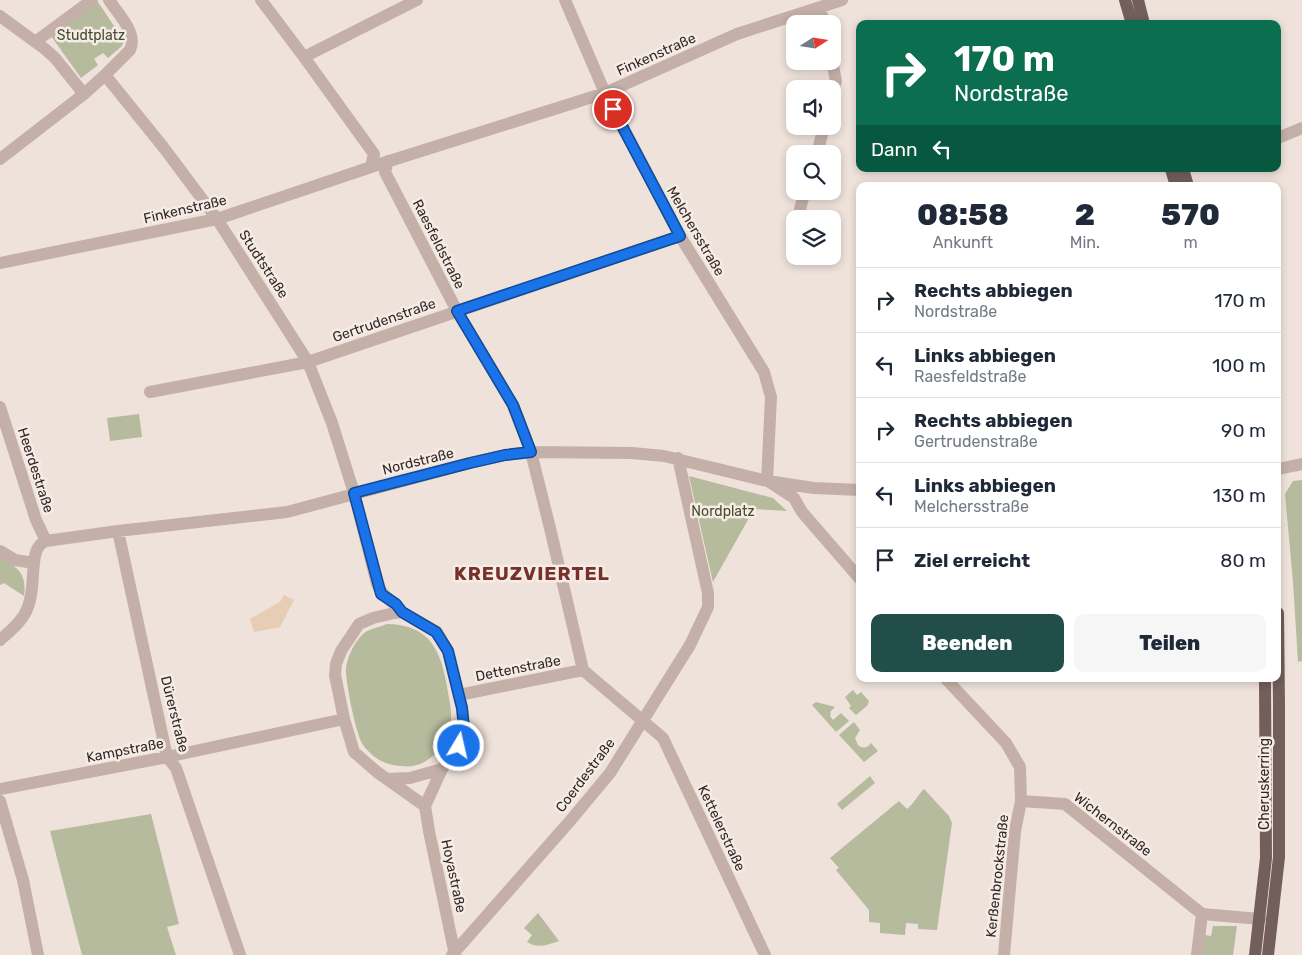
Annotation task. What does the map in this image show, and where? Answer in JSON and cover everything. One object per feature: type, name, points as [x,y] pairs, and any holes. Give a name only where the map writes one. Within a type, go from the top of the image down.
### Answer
[{"type":"main road","points":[[1125,0],[1131,20]]},
{"type":"main road","points":[[1138,0],[1143,20]]},
{"type":"main road","name":"Cheruskerring","points":[[1255,955],[1266,858],[1264,682]]},
{"type":"main road","name":"Cheruskerring","points":[[1268,955],[1279,857],[1279,682]]},
{"type":"street","points":[[35,42],[92,0]]},
{"type":"street","points":[[0,159],[84,94],[130,50],[133,39],[109,0]]},
{"type":"street","name":"Raesfeldstraße","points":[[261,0],[304,57],[379,164],[457,311],[513,405],[531,452],[583,670]]},
{"type":"street","points":[[304,57],[417,0]]},
{"type":"street","name":"Melchersstraße","points":[[565,0],[605,93],[680,236],[764,372],[771,397],[767,481]]},
{"type":"street","name":"Finkenstraße","points":[[0,263],[217,219],[379,164],[605,93],[737,34],[842,0]]},
{"type":"street","points":[[820,7],[822,15]]},
{"type":"street","points":[[0,16],[55,58],[84,94]]},
{"type":"street","name":"Studtstraße","points":[[105,75],[164,148],[217,219],[308,362],[332,423],[354,493]]},
{"type":"street","points":[[1281,137],[1302,128]]},
{"type":"street","points":[[800,209],[802,200]]},
{"type":"street","name":"Gertrudenstraße","points":[[150,392],[308,362],[680,236]]},
{"type":"street","name":"Heerdestraße","points":[[0,407],[36,520],[46,541]]},
{"type":"street","name":"Nordstraße","points":[[46,541],[287,512],[470,463],[505,455],[531,452],[632,453],[678,458],[767,481]]},
{"type":"street","name":"Coerdestraße","points":[[454,954],[610,773],[690,645],[708,607],[708,593],[678,458]]},
{"type":"street","points":[[1281,468],[1302,464]]},
{"type":"street","points":[[767,481],[814,488],[856,490]]},
{"type":"street","points":[[767,481],[794,498],[802,512],[856,574]]},
{"type":"street","points":[[354,493],[381,594],[396,604],[402,612],[436,632],[444,643],[448,651],[462,708],[464,728],[459,746],[442,769],[425,806],[387,779],[354,752],[344,719],[335,675],[340,651],[359,624],[380,616],[402,612]]},
{"type":"street","name":"Dürerstraße","points":[[118,531],[167,757],[176,768],[240,955]]},
{"type":"street","points":[[0,640],[15,626],[27,608],[32,592],[34,563],[38,547],[46,541]]},
{"type":"street","points":[[0,551],[15,560],[34,563]]},
{"type":"street","points":[[583,670],[643,720]]},
{"type":"street","name":"Dettenstraße","points":[[459,695],[583,670]]},
{"type":"street","points":[[949,682],[1009,747],[1020,767],[1020,800]]},
{"type":"street","name":"Kampstraße","points":[[0,789],[167,757],[344,719]]},
{"type":"street","name":"Kettelerstraße","points":[[643,720],[663,738],[765,955]]},
{"type":"street","points":[[387,779],[410,778],[442,769]]},
{"type":"street","name":"Wichernstraße","points":[[1020,800],[1065,804],[1202,914]]},
{"type":"street","name":"Kerßenbrockstraße","points":[[1004,955],[1015,831],[1020,800]]},
{"type":"street","points":[[0,801],[23,880],[38,955]]},
{"type":"street","name":"Hoyastraße","points":[[425,806],[454,954]]},
{"type":"street","points":[[1197,955],[1202,914],[1260,919]]},
{"type":"green space","name":"Studtplatz","points":[[98,2],[124,41],[122,46],[108,58],[103,53],[94,59],[98,65],[81,78],[51,36]]},
{"type":"green space","points":[[139,414],[142,437],[110,441],[107,418]]},
{"type":"green space","name":"Nordplatz","points":[[689,476],[773,498],[787,511],[754,509],[713,582]]},
{"type":"green space","points":[[1302,480],[1302,661],[1298,662],[1285,494],[1293,481]]},
{"type":"green space","points":[[0,557],[12,564],[20,572],[25,588],[24,596],[4,583],[0,585]]},
{"type":"green space","points":[[387,624],[404,626],[428,638],[440,660],[450,703],[451,724],[444,743],[431,757],[415,765],[389,764],[379,760],[363,745],[357,730],[347,684],[346,668],[354,645],[365,632]]},
{"type":"green space","points":[[853,690],[857,695],[861,692],[869,701],[867,706],[856,715],[849,708],[851,706],[845,697]]},
{"type":"green space","points":[[816,702],[835,707],[830,712],[833,720],[841,713],[849,721],[836,732],[812,705]]},
{"type":"green space","points":[[854,722],[860,730],[855,738],[858,745],[865,747],[871,743],[878,751],[864,762],[839,735]]},
{"type":"green space","points":[[870,776],[875,783],[842,810],[837,804]]},
{"type":"green space","points":[[924,789],[949,816],[952,823],[937,930],[918,929],[918,924],[906,923],[905,935],[880,933],[880,923],[869,922],[869,910],[836,870],[839,868],[830,858],[899,801],[907,809]]},
{"type":"green space","points":[[151,814],[179,924],[167,927],[176,955],[82,955],[50,831]]},
{"type":"green space","points":[[538,913],[559,941],[539,946],[527,942],[532,935],[524,928]]},
{"type":"green space","points":[[1213,926],[1237,926],[1233,955],[1202,955],[1205,935],[1211,936]]},
{"type":"sand","points":[[284,595],[294,600],[280,627],[254,632],[250,619],[280,602]]},
{"type":"district","name":"KREUZVIERTEL","points":[[532,573]]},
{"type":"route","points":[[459,746],[464,728],[462,708],[448,651],[436,632],[424,623],[402,612],[396,604],[381,594],[354,493],[470,463],[505,455],[531,452],[513,405],[457,311],[680,236],[613,109]]}]
